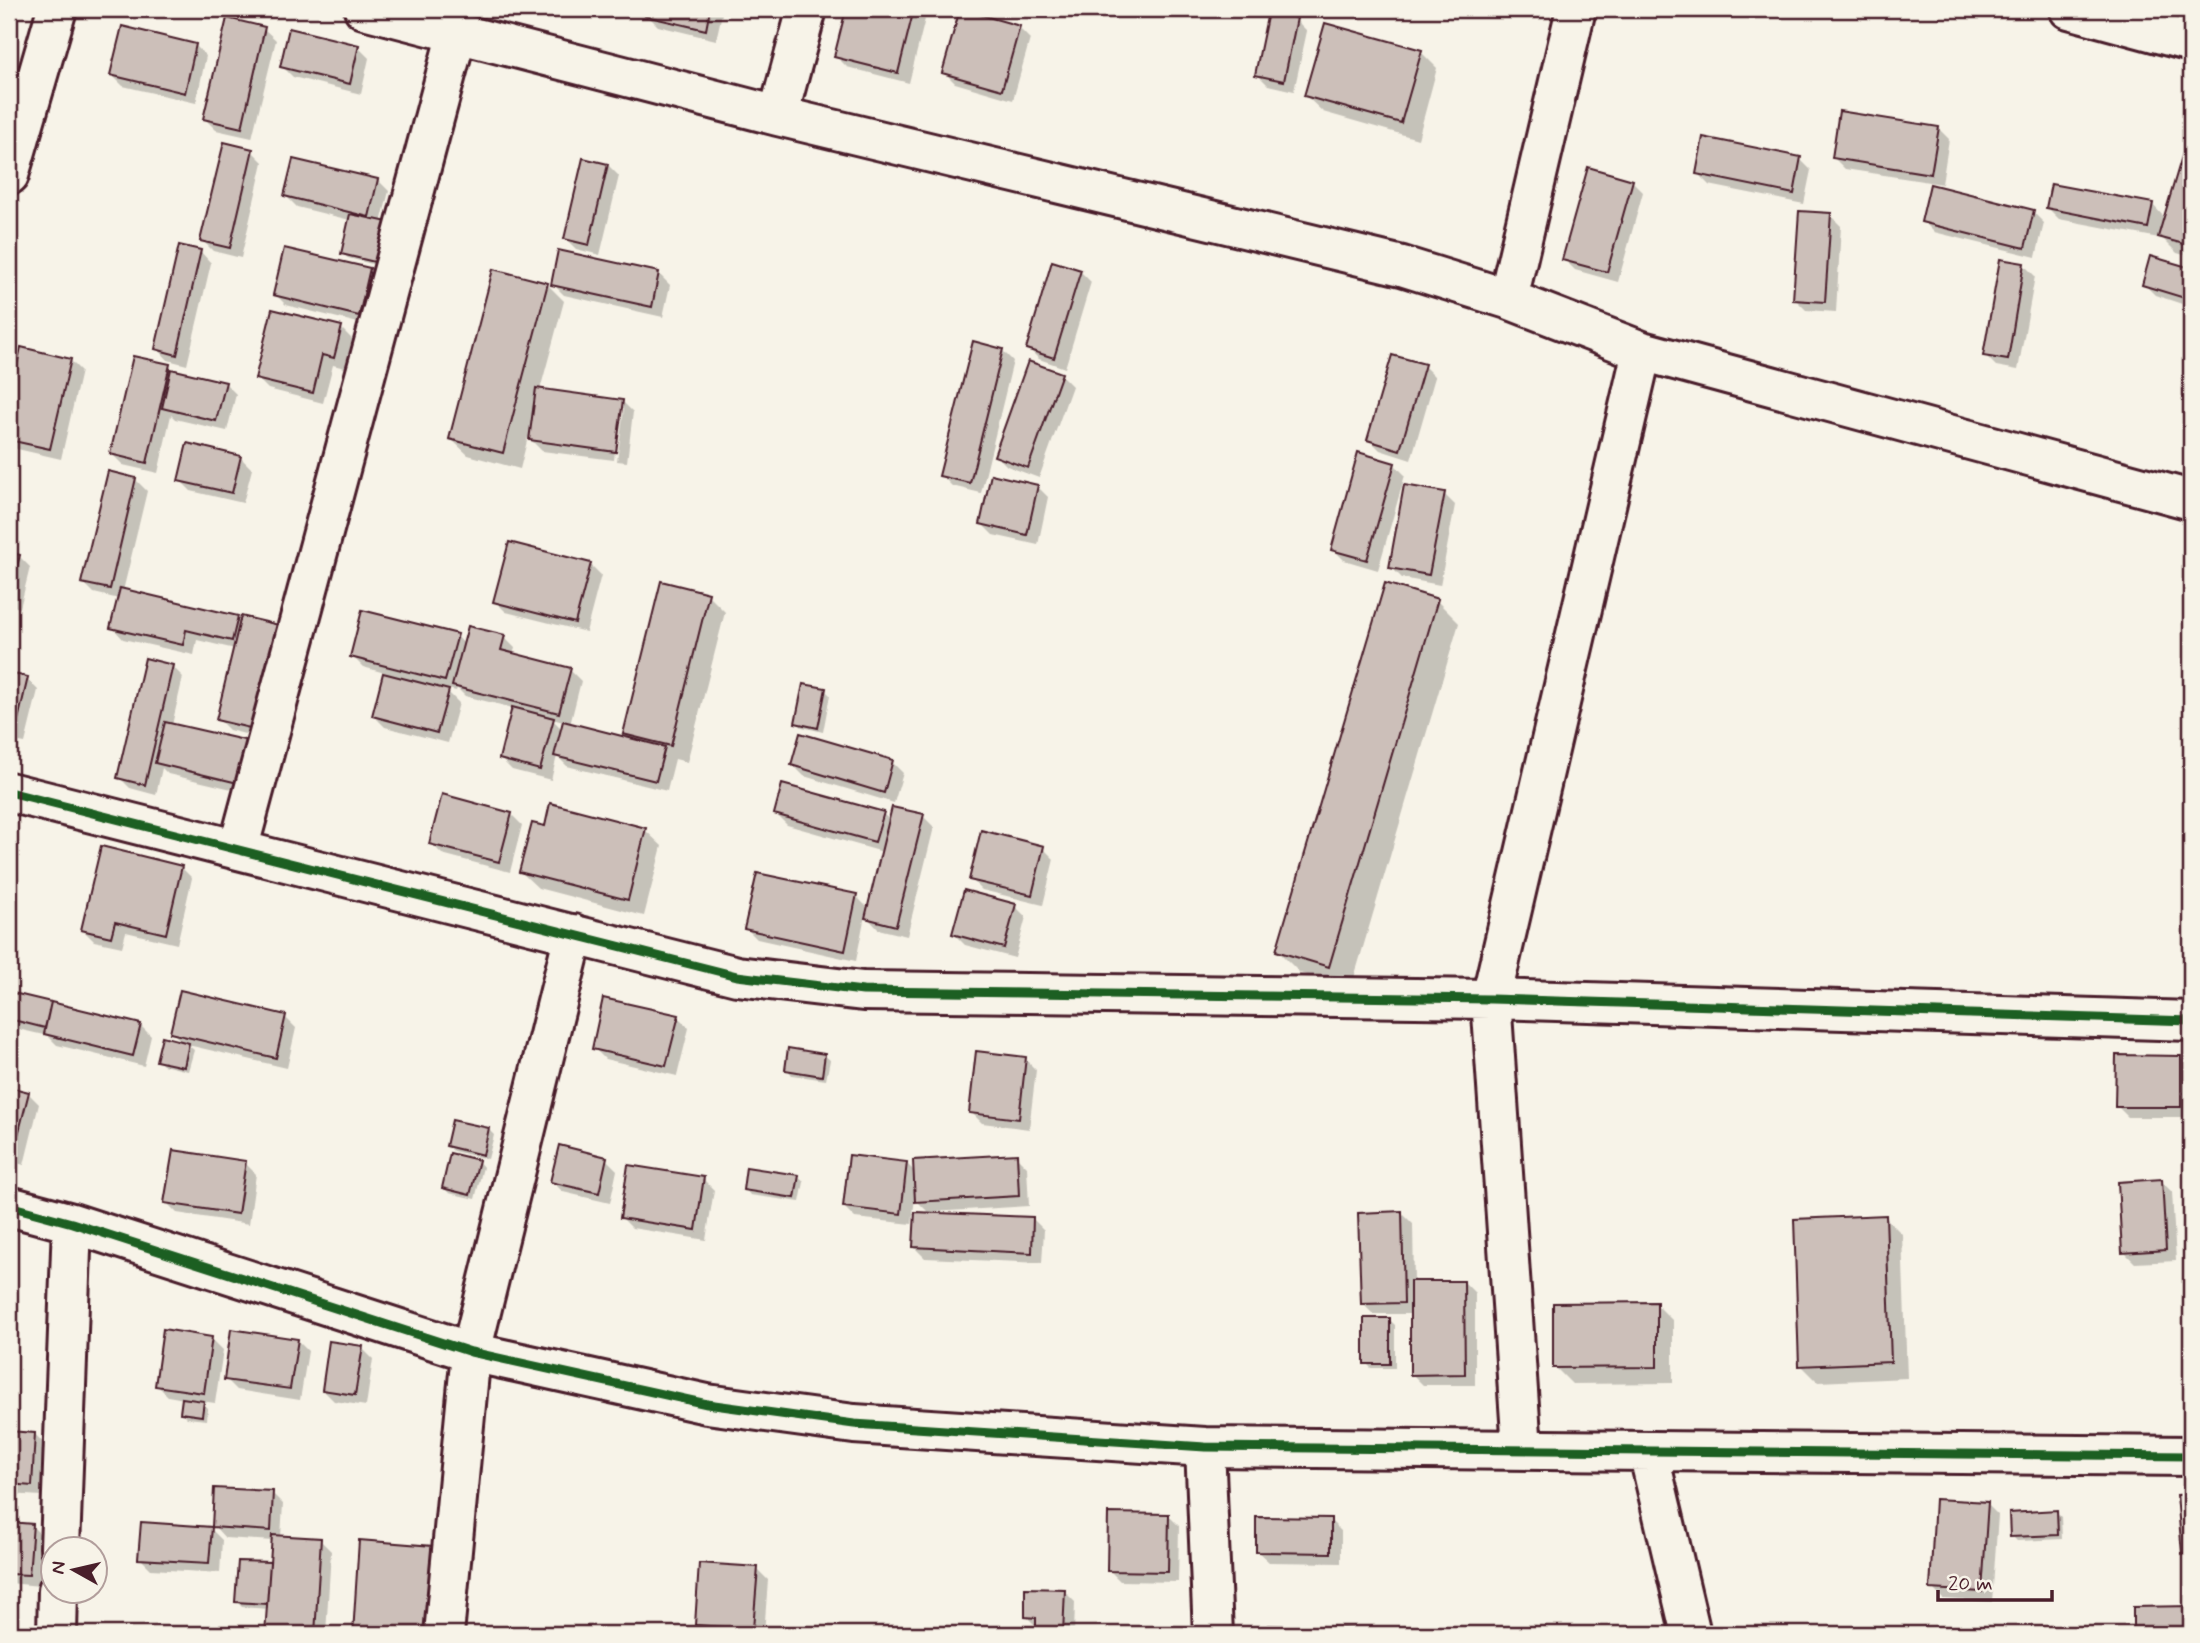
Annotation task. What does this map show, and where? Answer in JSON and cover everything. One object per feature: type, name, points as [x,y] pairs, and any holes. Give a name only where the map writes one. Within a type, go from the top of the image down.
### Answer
[{"type":"street","points":[[9,175],[57,9]]},
{"type":"street","points":[[364,9],[778,116],[1402,266],[1508,299],[1642,351],[2191,500]]},
{"type":"street","points":[[778,116],[807,9]]},
{"type":"street","points":[[1508,299],[1576,9]]},
{"type":"street","points":[[2068,9],[2191,42]]},
{"type":"street","points":[[238,850],[457,33]]},
{"type":"street","points":[[1522,1449],[1491,999],[1642,351]]},
{"type":"street","points":[[9,792],[737,976],[863,991],[1491,999],[2191,1021]]},
{"type":"street","points":[[443,1634],[471,1352],[574,934]]},
{"type":"street","points":[[9,1206],[72,1223],[471,1352],[707,1404],[854,1424],[1205,1447],[2191,1456]]},
{"type":"street","points":[[61,1534],[72,1223]]},
{"type":"street","points":[[1205,1447],[1213,1634]]},
{"type":"street","points":[[1648,1451],[1691,1634]]},
{"type":"street","points":[[57,1634],[58,1604]]},
{"type":"building","points":[[647,9],[710,9],[706,30],[645,16]]},
{"type":"building","points":[[846,9],[914,9],[898,73],[834,57]]},
{"type":"building","points":[[960,9],[1020,26],[1002,90],[942,73]]},
{"type":"building","points":[[1268,12],[1297,18],[1284,81],[1255,75]]},
{"type":"building","points":[[227,18],[265,27],[242,128],[203,119]]},
{"type":"building","points":[[1325,23],[1422,50],[1401,123],[1304,96]]},
{"type":"building","points":[[122,26],[196,44],[185,93],[110,75]]},
{"type":"building","points":[[289,28],[359,45],[350,84],[280,67]]},
{"type":"building","points":[[2191,108],[2191,137],[2184,135]]},
{"type":"building","points":[[1839,111],[1939,127],[1931,174],[1832,158]]},
{"type":"building","points":[[1703,137],[1801,157],[1794,194],[1696,174]]},
{"type":"building","points":[[224,142],[253,149],[230,248],[200,241]]},
{"type":"building","points":[[2185,146],[2191,148],[2191,246],[2158,237]]},
{"type":"building","points":[[583,158],[608,164],[589,245],[564,239]]},
{"type":"building","points":[[293,159],[378,179],[369,217],[284,196]]},
{"type":"building","points":[[1588,167],[1633,180],[1607,272],[1562,260]]},
{"type":"building","points":[[1930,184],[2034,210],[2025,248],[1921,222]]},
{"type":"building","points":[[2051,184],[2153,203],[2148,228],[2046,208]]},
{"type":"building","points":[[1799,211],[1831,213],[1825,302],[1793,300]]},
{"type":"building","points":[[350,214],[388,222],[379,263],[341,254]]},
{"type":"building","points":[[179,245],[201,250],[177,355],[155,349]]},
{"type":"building","points":[[284,248],[370,268],[359,316],[273,295]]},
{"type":"building","points":[[558,250],[659,272],[652,307],[551,285]]},
{"type":"building","points":[[2150,256],[2191,268],[2191,300],[2142,285]]},
{"type":"building","points":[[2000,259],[2024,263],[2008,360],[1983,356]]},
{"type":"building","points":[[1052,261],[1081,270],[1054,358],[1026,349]]},
{"type":"building","points":[[493,269],[548,283],[503,453],[449,439]]},
{"type":"building","points":[[272,309],[342,326],[334,358],[322,355],[313,393],[255,379]]},
{"type":"building","points":[[973,341],[1003,349],[970,483],[939,476]]},
{"type":"building","points":[[21,347],[71,359],[50,449],[9,440],[9,401]]},
{"type":"building","points":[[1392,355],[1425,364],[1400,450],[1367,440]]},
{"type":"building","points":[[133,356],[170,364],[147,463],[110,454]]},
{"type":"building","points":[[1028,361],[1062,373],[1028,468],[994,456]]},
{"type":"building","points":[[171,369],[226,382],[216,421],[162,408]]},
{"type":"building","points":[[536,388],[623,400],[616,452],[529,440]]},
{"type":"building","points":[[187,443],[241,456],[232,493],[178,481]]},
{"type":"building","points":[[1358,452],[1395,463],[1367,560],[1331,550]]},
{"type":"building","points":[[108,471],[136,478],[110,589],[81,583]]},
{"type":"building","points":[[991,474],[1038,485],[1027,535],[980,524]]},
{"type":"building","points":[[1404,485],[1445,492],[1429,575],[1389,568]]},
{"type":"building","points":[[509,542],[591,563],[575,623],[493,602]]},
{"type":"building","points":[[9,552],[20,555],[9,598]]},
{"type":"building","points":[[661,581],[709,593],[671,746],[623,734]]},
{"type":"building","points":[[1385,583],[1438,599],[1329,967],[1276,951]]},
{"type":"building","points":[[120,588],[238,616],[232,641],[186,630],[183,645],[110,628]]},
{"type":"building","points":[[362,610],[458,634],[445,681],[350,657]]},
{"type":"building","points":[[241,616],[279,625],[254,729],[216,720]]},
{"type":"building","points":[[468,626],[505,635],[501,650],[571,668],[559,713],[452,686]]},
{"type":"building","points":[[145,658],[173,665],[145,785],[117,778]]},
{"type":"building","points":[[9,673],[28,677],[15,733],[9,732]]},
{"type":"building","points":[[383,673],[449,690],[437,733],[372,716]]},
{"type":"building","points":[[803,684],[826,688],[818,728],[795,723]]},
{"type":"building","points":[[512,707],[554,718],[540,770],[499,759]]},
{"type":"building","points":[[563,721],[665,747],[656,781],[554,756]]},
{"type":"building","points":[[165,722],[253,742],[242,784],[155,763]]},
{"type":"building","points":[[800,733],[893,760],[884,793],[791,765]]},
{"type":"building","points":[[782,784],[884,812],[875,842],[774,814]]},
{"type":"building","points":[[442,794],[512,813],[499,862],[429,844]]},
{"type":"building","points":[[550,803],[646,828],[628,900],[519,872],[532,823],[545,826]]},
{"type":"building","points":[[892,807],[924,814],[896,926],[865,918]]},
{"type":"building","points":[[981,830],[1044,846],[1032,895],[969,880]]},
{"type":"building","points":[[101,846],[182,866],[166,934],[115,922],[111,937],[81,930]]},
{"type":"building","points":[[757,873],[857,894],[845,951],[744,929]]},
{"type":"building","points":[[964,890],[1016,904],[1004,948],[952,934]]},
{"type":"building","points":[[180,990],[286,1015],[276,1058],[170,1033]]},
{"type":"building","points":[[9,992],[51,1002],[45,1028],[9,1019]]},
{"type":"building","points":[[603,998],[679,1015],[666,1066],[592,1049]]},
{"type":"building","points":[[51,1002],[141,1024],[133,1056],[44,1034]]},
{"type":"building","points":[[162,1036],[189,1043],[184,1067],[156,1061]]},
{"type":"building","points":[[788,1048],[825,1054],[822,1076],[785,1070]]},
{"type":"building","points":[[976,1051],[1026,1057],[1019,1119],[969,1113]]},
{"type":"building","points":[[2116,1055],[2181,1056],[2181,1107],[2115,1107]]},
{"type":"building","points":[[9,1087],[29,1092],[13,1155],[9,1154]]},
{"type":"building","points":[[452,1120],[489,1128],[483,1155],[446,1146]]},
{"type":"building","points":[[559,1145],[607,1157],[599,1193],[550,1182]]},
{"type":"building","points":[[173,1150],[246,1161],[238,1214],[164,1203]]},
{"type":"building","points":[[450,1153],[479,1160],[470,1195],[442,1188]]},
{"type":"building","points":[[1017,1154],[1019,1196],[915,1202],[913,1160]]},
{"type":"building","points":[[849,1155],[907,1162],[901,1214],[843,1207]]},
{"type":"building","points":[[628,1165],[704,1177],[696,1230],[620,1218]]},
{"type":"building","points":[[746,1167],[799,1175],[795,1198],[743,1190]]},
{"type":"building","points":[[2162,1179],[2166,1250],[2122,1253],[2118,1182]]},
{"type":"building","points":[[1402,1211],[1404,1303],[1361,1304],[1358,1213]]},
{"type":"building","points":[[915,1212],[1033,1217],[1032,1253],[913,1247]]},
{"type":"building","points":[[1886,1215],[1891,1362],[1799,1366],[1794,1219]]},
{"type":"building","points":[[1410,1281],[1464,1281],[1465,1374],[1410,1375]]},
{"type":"building","points":[[1657,1302],[1657,1367],[1553,1368],[1553,1303]]},
{"type":"building","points":[[1364,1318],[1390,1318],[1390,1364],[1364,1364]]},
{"type":"building","points":[[163,1329],[212,1337],[204,1393],[155,1386]]},
{"type":"building","points":[[231,1329],[298,1339],[290,1389],[224,1380]]},
{"type":"building","points":[[329,1341],[363,1346],[355,1395],[322,1390]]},
{"type":"building","points":[[182,1398],[204,1401],[202,1416],[180,1413]]},
{"type":"building","points":[[9,1431],[35,1433],[32,1486],[9,1484]]},
{"type":"building","points":[[214,1488],[273,1491],[271,1531],[212,1527]]},
{"type":"building","points":[[2191,1494],[2191,1553],[2182,1554],[2177,1495]]},
{"type":"building","points":[[1935,1499],[1988,1502],[1982,1592],[1930,1589]]},
{"type":"building","points":[[2057,1510],[2058,1535],[2010,1537],[2009,1513]]},
{"type":"building","points":[[1108,1513],[1169,1514],[1168,1572],[1107,1571]]},
{"type":"building","points":[[1256,1517],[1331,1518],[1331,1553],[1256,1552]]},
{"type":"building","points":[[9,1522],[33,1524],[29,1575],[9,1574]]},
{"type":"building","points":[[141,1522],[212,1527],[209,1563],[138,1559]]},
{"type":"building","points":[[272,1535],[321,1538],[315,1634],[265,1634]]},
{"type":"building","points":[[359,1540],[433,1546],[427,1634],[353,1634]]},
{"type":"building","points":[[238,1561],[270,1562],[267,1604],[235,1602]]},
{"type":"building","points":[[699,1563],[758,1567],[753,1629],[695,1625]]},
{"type":"building","points":[[1025,1588],[1065,1589],[1063,1634],[1036,1634],[1036,1618],[1025,1617]]},
{"type":"building","points":[[2191,1606],[2191,1634],[2133,1634],[2133,1607]]},
{"type":"building","points":[[1268,1625],[1368,1629],[1367,1634],[1268,1634]]},
{"type":"cycle path","points":[[9,792],[737,976],[863,991],[1491,999],[2191,1021]]},
{"type":"cycle path","points":[[9,1206],[72,1223],[471,1352],[707,1404],[854,1424],[1205,1447],[2191,1456]]}]
